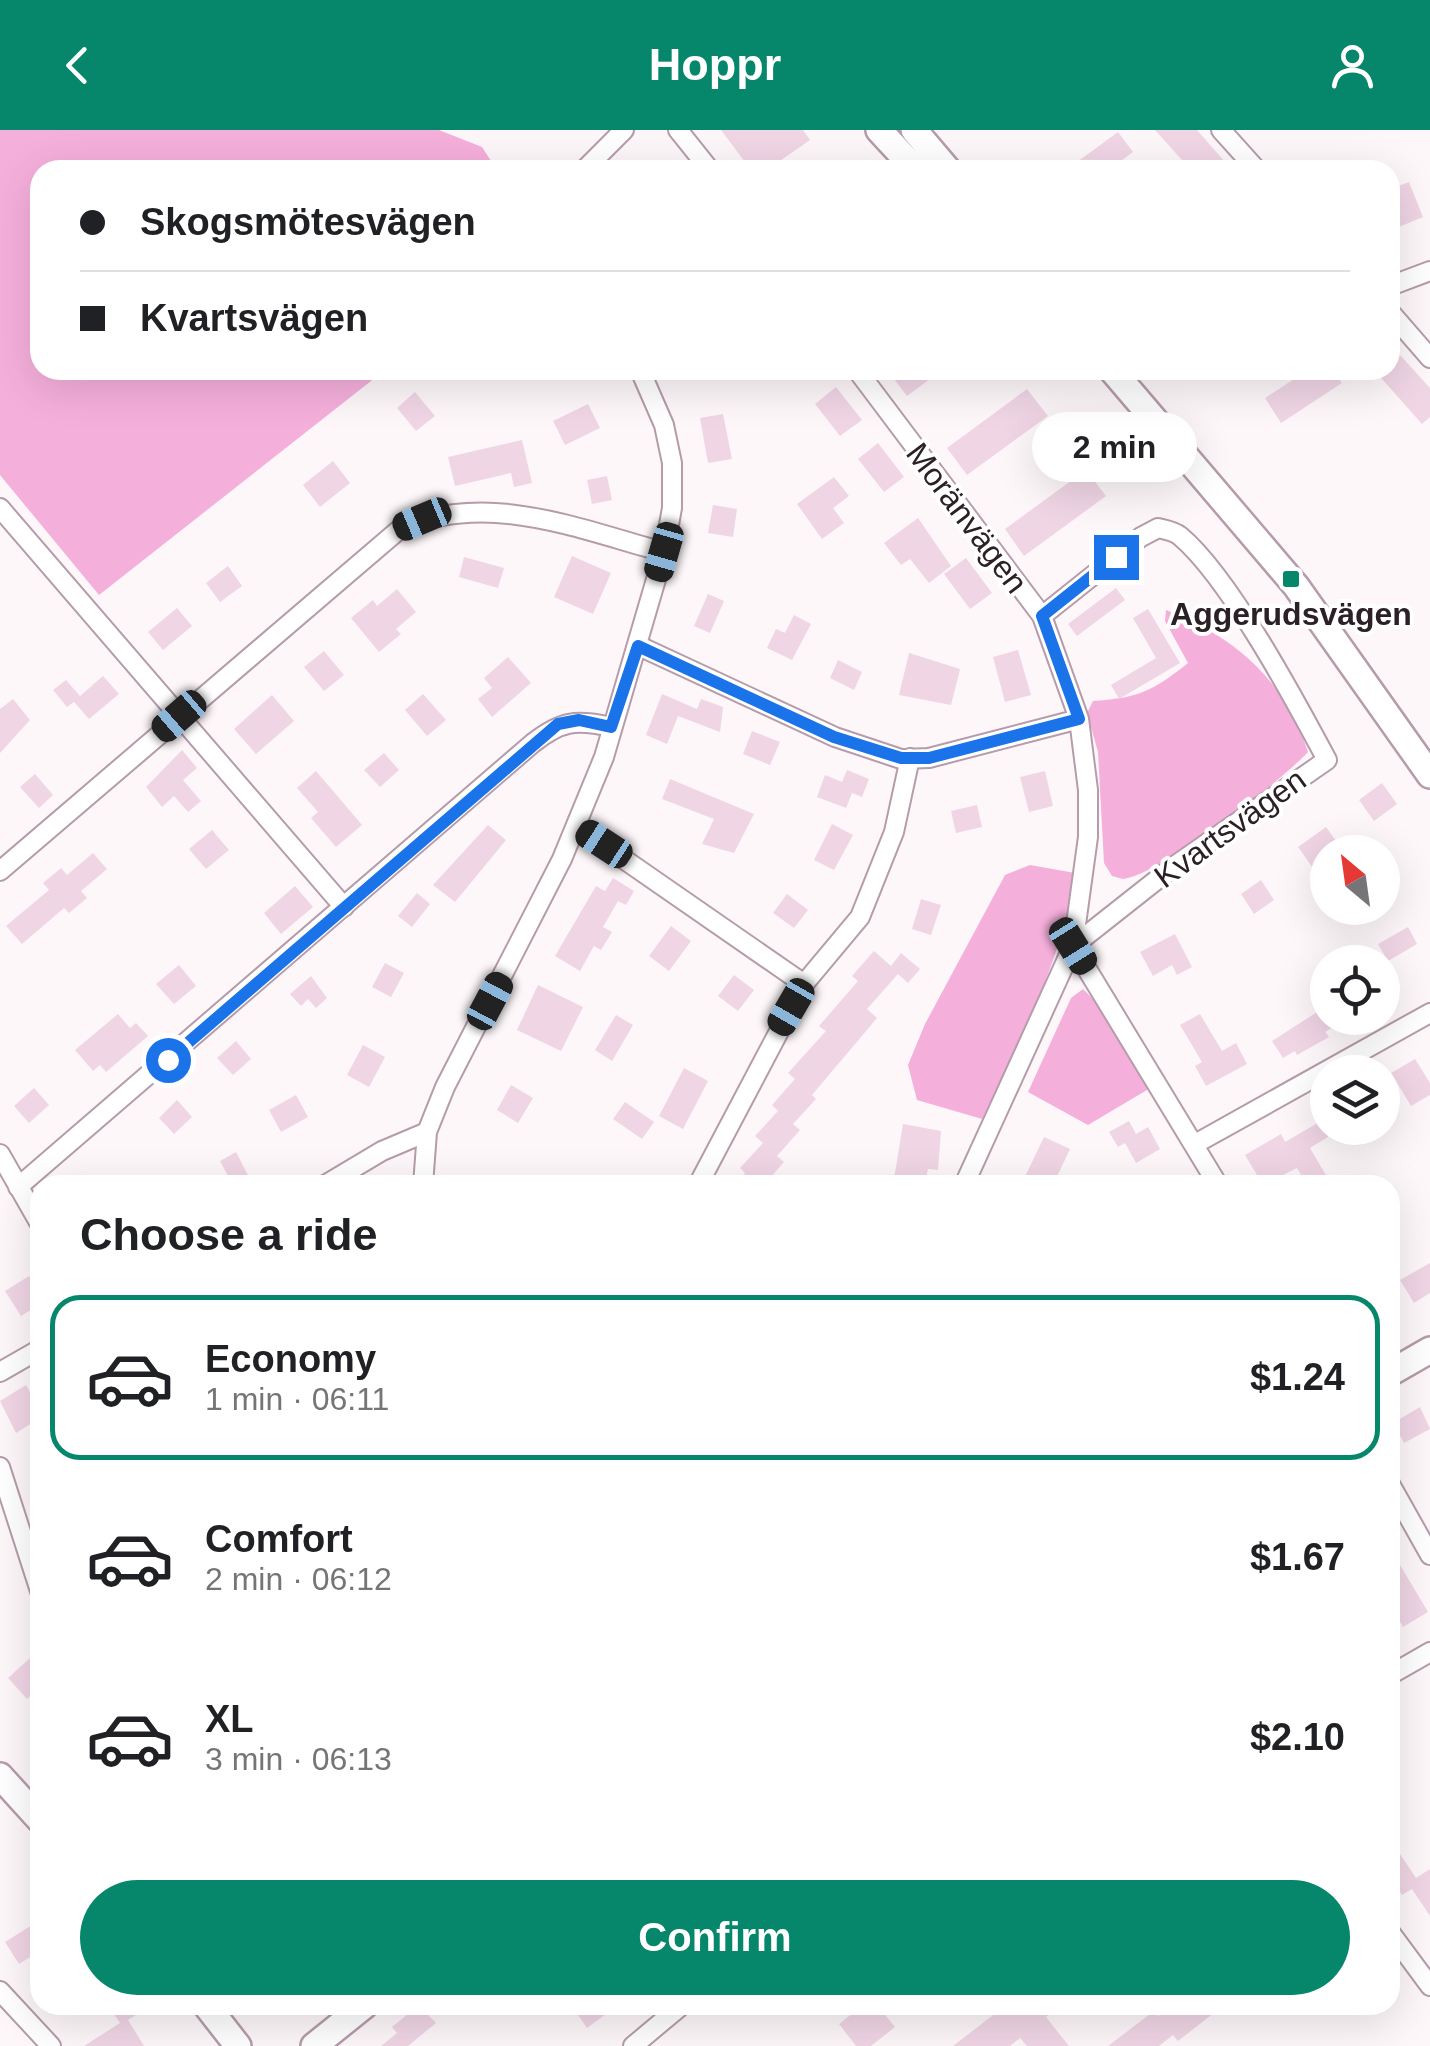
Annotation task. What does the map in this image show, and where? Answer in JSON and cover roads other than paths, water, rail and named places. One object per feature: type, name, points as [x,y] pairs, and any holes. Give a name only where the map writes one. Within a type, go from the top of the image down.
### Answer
[{"type":"main road","points":[[878,130],[906,160]]},
{"type":"main road","points":[[914,130],[940,160]]},
{"type":"main road","points":[[1121,380],[1296,586],[1430,775]]},
{"type":"main road","points":[[1400,1367],[1430,1350]]},
{"type":"main road","points":[[0,1776],[30,1809]]},
{"type":"main road","points":[[214,2015],[238,2046]]},
{"type":"main road","points":[[314,2046],[353,2015]]},
{"type":"street","points":[[594,160],[624,130]]},
{"type":"street","points":[[678,130],[702,160]]},
{"type":"street","points":[[1220,130],[1248,160]]},
{"type":"street","points":[[1400,282],[1430,272]]},
{"type":"street","points":[[1400,324],[1430,358]]},
{"type":"street","points":[[424,1175],[427,1132],[452,1073],[576,826],[638,646],[672,508],[672,463],[664,425],[644,380]]},
{"type":"street","name":"Moränvägen","points":[[865,380],[1042,616],[1079,719],[1088,790],[1088,838],[1073,946],[969,1175]]},
{"type":"street","points":[[0,509],[344,907]]},
{"type":"street","points":[[0,871],[381,543],[430,516],[488,510],[518,514],[664,552]]},
{"type":"street","name":"Kvartsvägen","points":[[1042,616],[1141,537],[1158,528],[1177,532],[1226,594],[1296,702],[1326,760],[1174,867],[1073,946]]},
{"type":"street","points":[[638,646],[869,752],[910,758],[1011,739],[1079,719]]},
{"type":"street","points":[[32,1175],[558,724],[579,720],[611,727]]},
{"type":"street","points":[[703,1175],[804,984],[860,917],[894,832],[910,758]]},
{"type":"street","points":[[576,826],[804,984]]},
{"type":"street","points":[[1073,946],[1212,1175]]},
{"type":"street","points":[[1195,1144],[1430,1013]]},
{"type":"street","points":[[342,1175],[382,1151],[427,1132]]},
{"type":"street","points":[[0,1154],[30,1207]]},
{"type":"street","points":[[18,1187],[30,1177]]},
{"type":"street","points":[[0,1372],[30,1355]]},
{"type":"street","points":[[0,1467],[30,1544]]},
{"type":"street","points":[[1400,1502],[1430,1555]]},
{"type":"street","points":[[1400,1669],[1430,1652]]},
{"type":"street","points":[[1400,1946],[1430,1986]]},
{"type":"street","points":[[0,1990],[50,2046]]},
{"type":"street","points":[[634,2046],[670,2015]]},
{"type":"place","name":"Aggerudsvägen","points":[[1291,579]]}]
